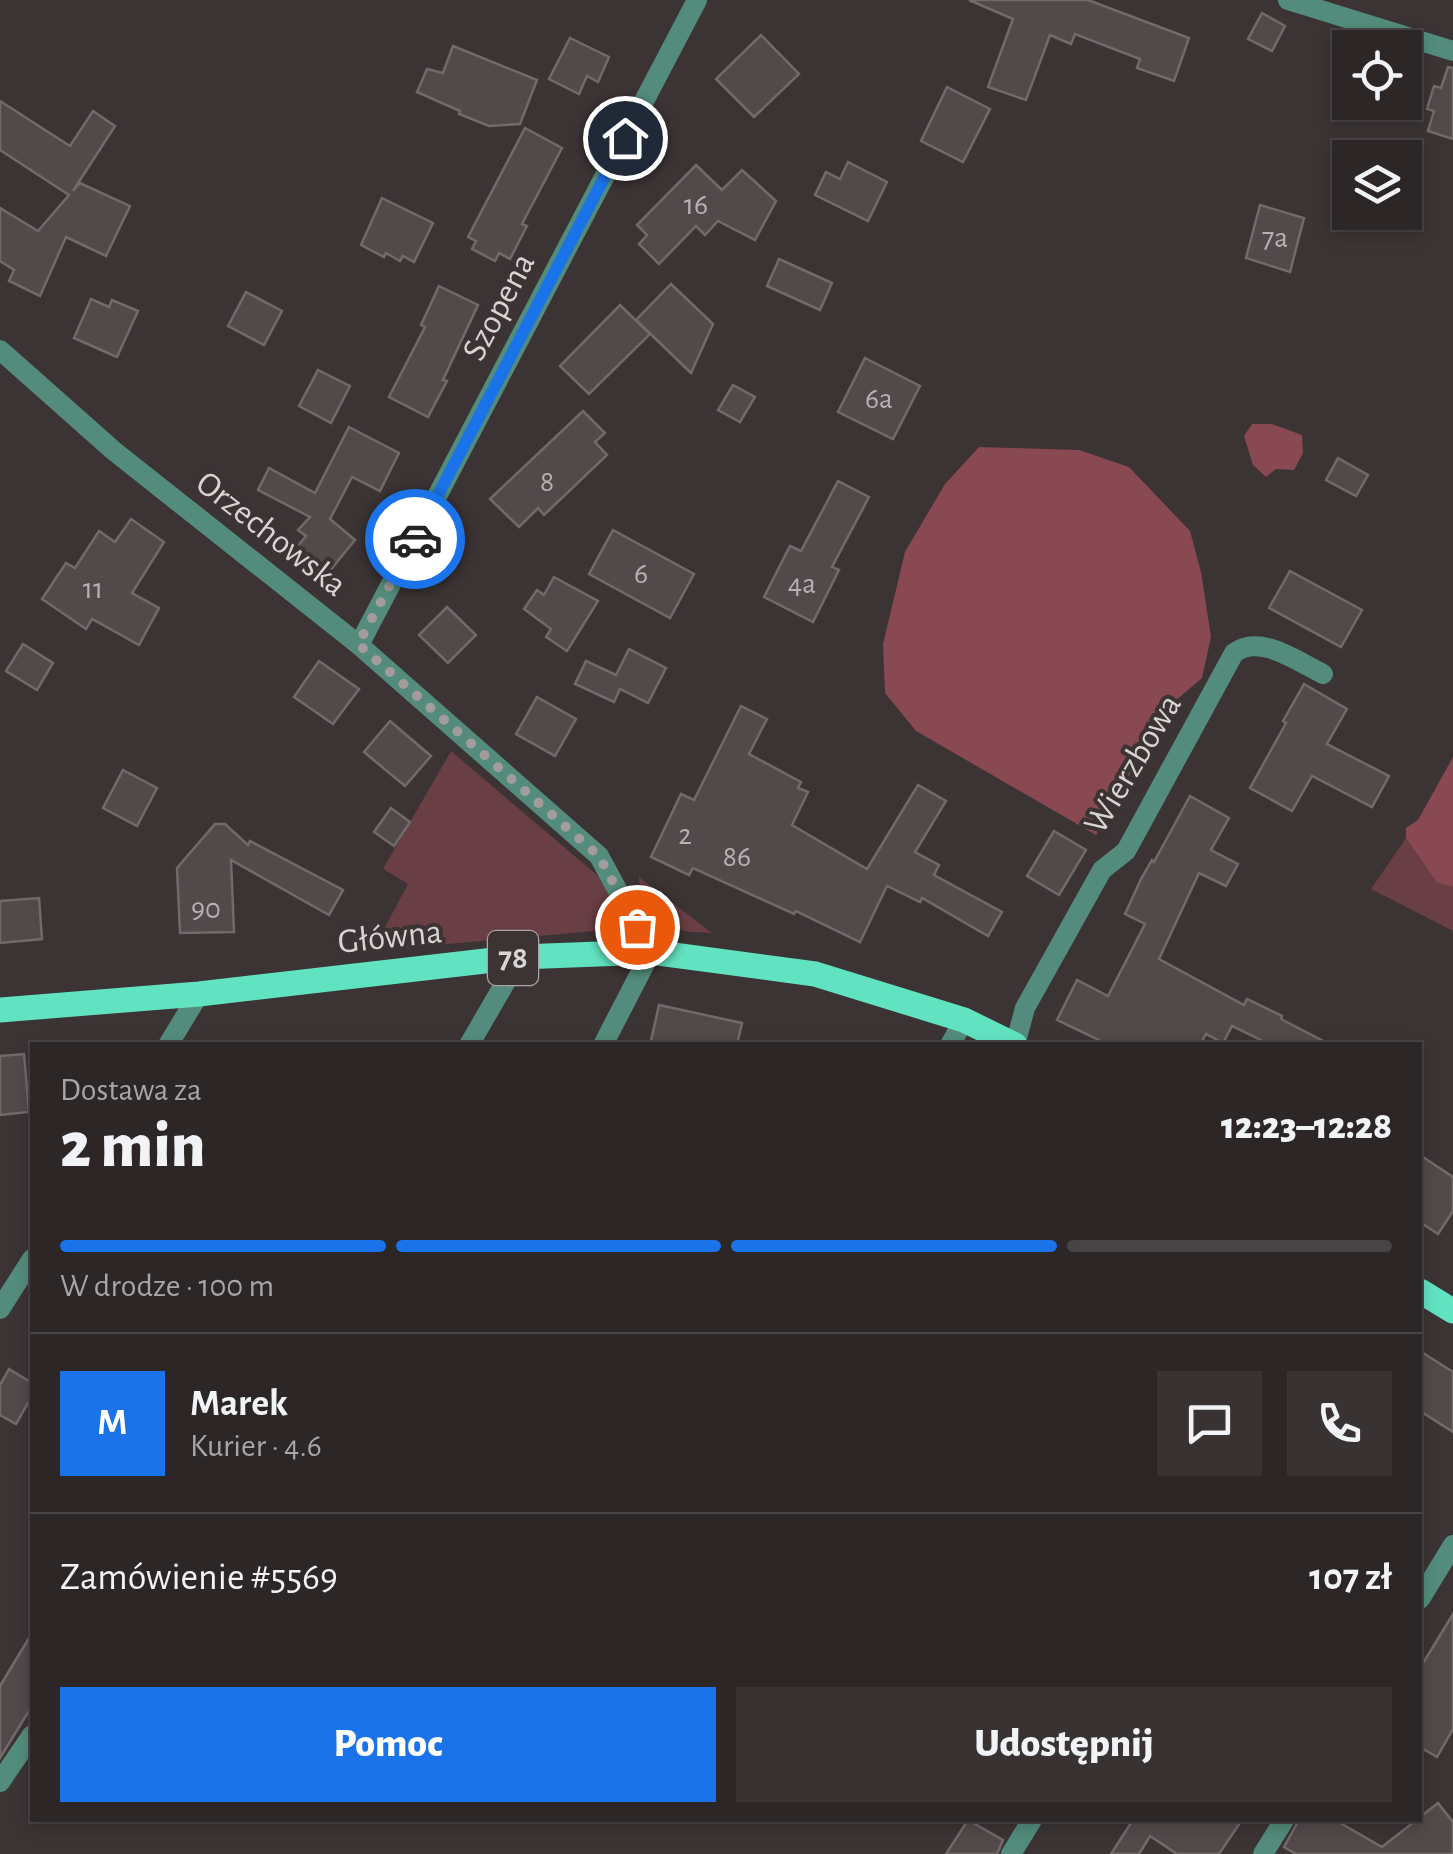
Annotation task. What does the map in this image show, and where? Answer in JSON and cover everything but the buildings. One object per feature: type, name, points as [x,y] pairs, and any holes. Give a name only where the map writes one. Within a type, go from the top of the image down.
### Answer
[{"type":"main road","name":"Główna","points":[[0,1010],[199,994],[520,958],[651,952],[815,974],[964,1020],[1009,1042]]},
{"type":"main road","points":[[1422,1292],[1453,1312]]},
{"type":"street","name":"Szopena","points":[[358,644],[697,0]]},
{"type":"street","points":[[1288,0],[1453,51]]},
{"type":"street","name":"Orzechowska","points":[[0,350],[114,451],[358,644],[599,856],[651,952]]},
{"type":"street","name":"Wierzbowa","points":[[1016,1042],[1025,1008],[1102,870],[1126,851],[1234,654],[1241,648],[1259,646],[1323,674]]},
{"type":"street","points":[[605,1042],[651,952]]},
{"type":"street","points":[[471,1042],[520,958]]},
{"type":"street","points":[[170,1042],[199,994]]},
{"type":"street","points":[[952,1042],[964,1020]]},
{"type":"street","points":[[0,1309],[30,1262]]},
{"type":"street","points":[[1422,1595],[1453,1545]]},
{"type":"street","points":[[0,1782],[30,1739]]},
{"type":"street","points":[[1011,1854],[1031,1822]]},
{"type":"street","points":[[1262,1854],[1283,1822]]},
{"type":"shaded area","points":[[1252,424],[1272,424],[1302,435],[1303,453],[1294,470],[1276,469],[1266,477],[1253,465],[1244,436]]},
{"type":"shaded area","points":[[979,447],[1079,450],[1129,467],[1190,531],[1211,637],[1202,678],[1167,708],[1096,835],[916,731],[885,693],[883,644],[905,552],[945,484]]},
{"type":"shaded area","points":[[451,751],[604,881],[613,904],[605,924],[595,931],[391,949],[384,929],[408,884],[383,869]]},
{"type":"shaded area","points":[[1453,757],[1453,887],[1437,883],[1406,838],[1406,828],[1418,820]]},
{"type":"shaded area","points":[[1406,838],[1437,883],[1453,887],[1453,931],[1371,889]]},
{"type":"shaded area","points":[[639,877],[712,933],[682,930],[664,921],[646,900]]},
{"type":"way so far","points":[[415,539],[358,644],[599,856],[637,927]]},
{"type":"route","points":[[415,539],[625,138]]}]
